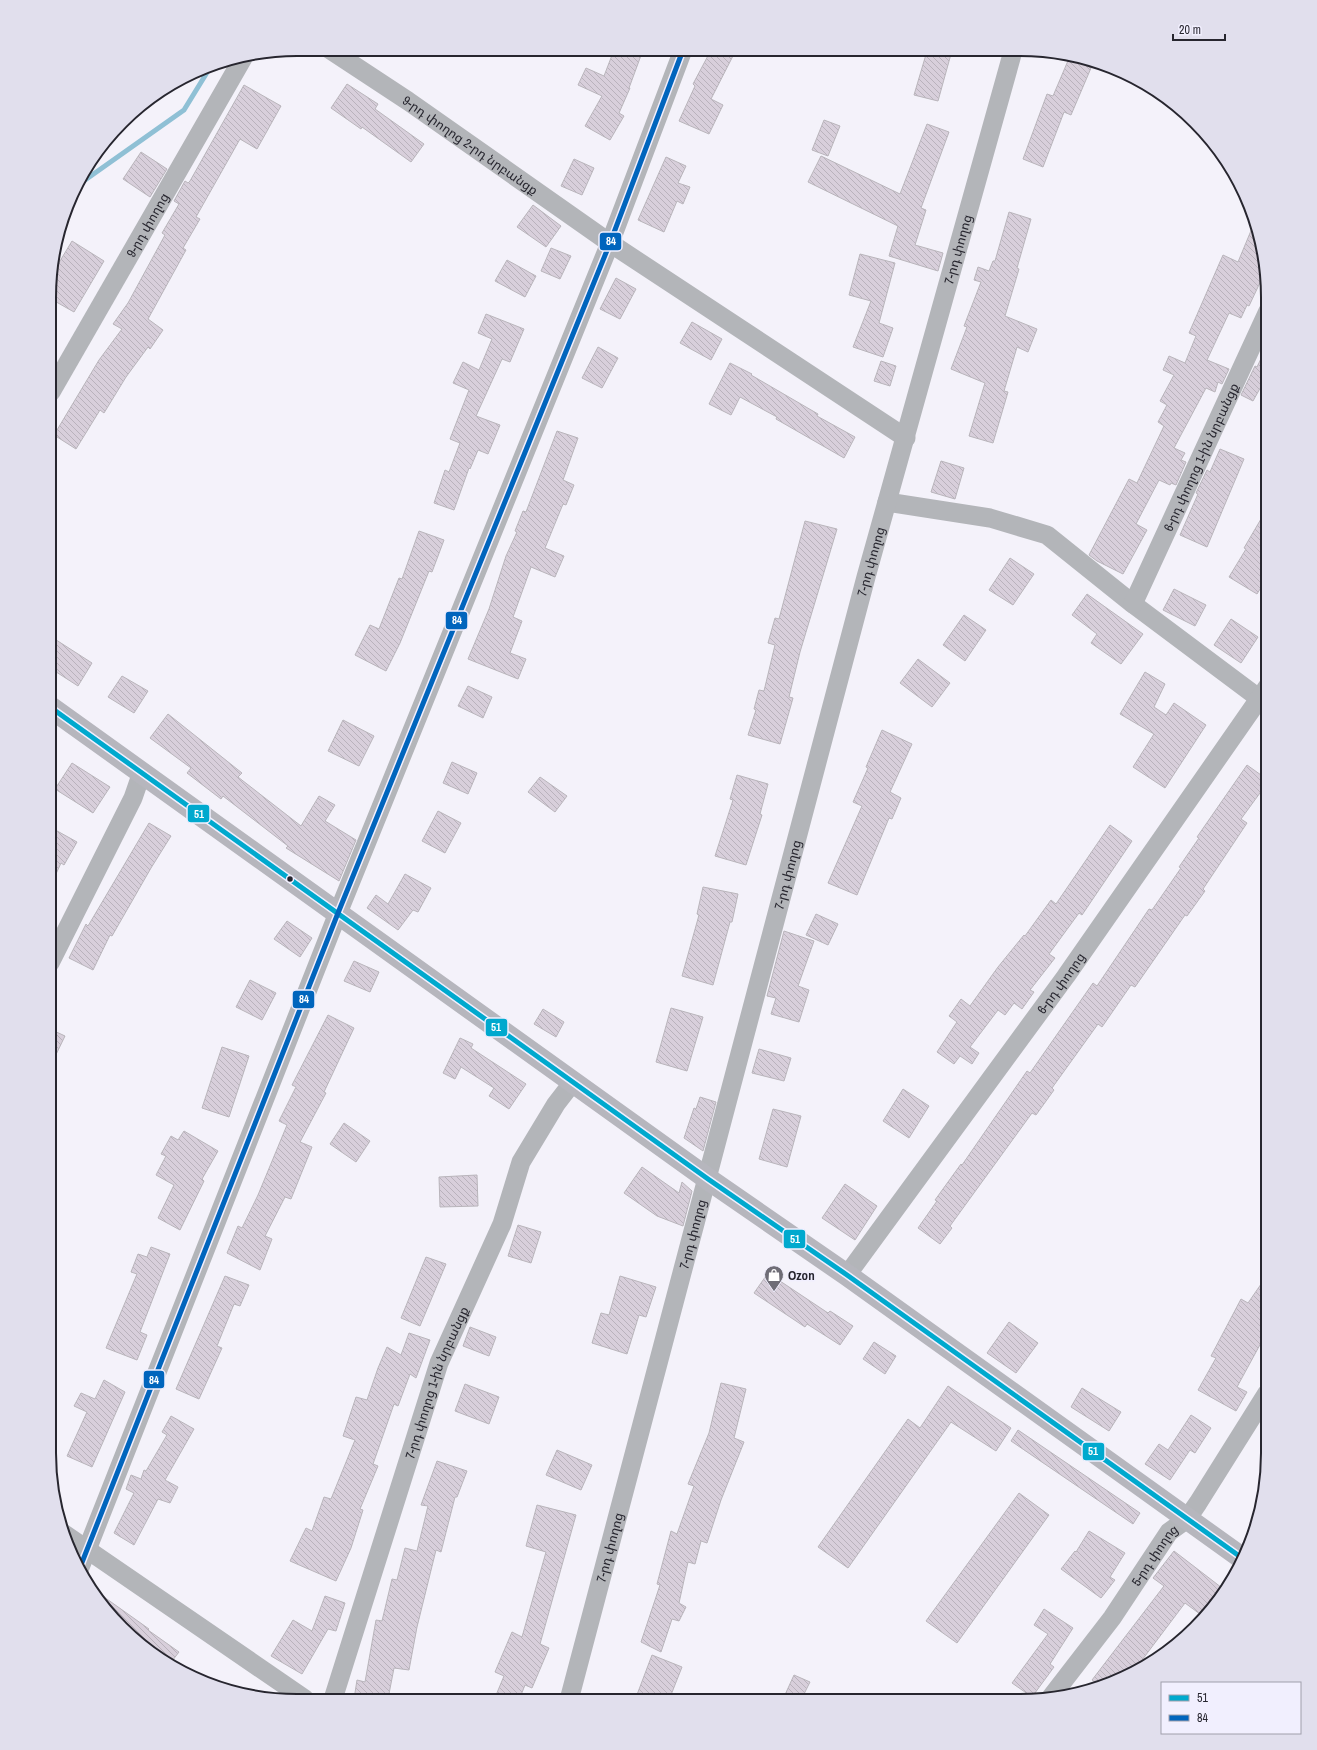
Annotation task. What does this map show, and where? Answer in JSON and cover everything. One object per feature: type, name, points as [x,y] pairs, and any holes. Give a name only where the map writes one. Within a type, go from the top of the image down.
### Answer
[{"type":"main road","points":[[56,711],[708,1179],[847,1275],[1238,1555]]},
{"type":"street","name":"9-րդ փողոց 2-րդ նրբանցք","points":[[340,56],[408,101],[610,243],[906,438]]},
{"type":"street","points":[[82,1563],[338,913],[610,243],[681,56]]},
{"type":"street","name":"7-րդ փողոց","points":[[571,1694],[864,585],[1012,56]]},
{"type":"street","name":"9-րդ փողոց","points":[[56,383],[240,63]]},
{"type":"street","name":"6-րդ փողոց 1-ին նրբանցք","points":[[1133,604],[1261,326]]},
{"type":"street","points":[[887,502],[990,518],[1047,535],[1133,604],[1261,694]]},
{"type":"street","name":"6-րդ փողոց","points":[[847,1275],[1066,976],[1261,703]]},
{"type":"street","points":[[56,951],[133,798],[142,772]]},
{"type":"street","name":"7-րդ փողոց 1-ին նրբանցք","points":[[334,1694],[439,1363],[502,1224],[521,1162],[556,1104],[573,1082]]},
{"type":"street","name":"5-րդ փողոց","points":[[1056,1691],[1112,1618],[1169,1532],[1187,1519],[1261,1404]]},
{"type":"street","points":[[72,1539],[298,1694]]},
{"type":"building","points":[[612,56],[641,56],[630,88],[619,113],[624,116],[610,140],[585,126],[602,96],[578,85],[586,68],[604,76]]},
{"type":"building","points":[[708,56],[733,56],[711,99],[723,105],[709,134],[679,121],[695,86],[693,84]]},
{"type":"building","points":[[926,56],[950,56],[938,101],[914,95]]},
{"type":"building","points":[[1068,61],[1082,64],[1091,68],[1071,115],[1064,112],[1043,167],[1023,159],[1047,94],[1053,96]]},
{"type":"building","points":[[347,84],[378,104],[375,109],[424,144],[411,162],[362,127],[361,129],[331,108]]},
{"type":"building","points":[[244,85],[281,106],[257,149],[240,139],[196,217],[200,219],[183,248],[186,250],[148,319],[163,330],[150,349],[148,347],[126,377],[104,413],[100,410],[76,449],[56,436],[56,432],[99,360],[122,329],[113,324],[128,303],[165,235],[162,233],[179,204],[174,201],[185,181],[188,183]]},
{"type":"building","points":[[824,120],[840,126],[828,156],[812,150]]},
{"type":"building","points":[[927,124],[949,132],[921,208],[926,210],[915,245],[943,253],[938,271],[889,256],[898,226],[808,182],[821,156],[900,194]]},
{"type":"building","points":[[141,152],[167,169],[150,197],[123,179]]},
{"type":"building","points":[[666,157],[686,166],[678,183],[690,187],[683,204],[677,201],[664,232],[638,220]]},
{"type":"building","points":[[574,159],[594,168],[582,195],[561,186]]},
{"type":"building","points":[[533,205],[561,226],[546,247],[517,227]]},
{"type":"building","points":[[1009,212],[1031,219],[1017,268],[1019,269],[1005,316],[1037,329],[1028,352],[1017,347],[1004,391],[1008,392],[993,443],[969,436],[985,383],[951,369],[967,327],[964,326],[981,282],[974,280],[978,267],[989,271],[993,261],[995,261]]},
{"type":"building","points":[[1251,230],[1259,266],[1260,282],[1249,306],[1247,305],[1241,318],[1229,313],[1207,360],[1229,369],[1222,384],[1218,382],[1215,392],[1206,388],[1174,448],[1185,453],[1181,460],[1186,462],[1176,485],[1171,483],[1170,485],[1159,480],[1136,524],[1147,530],[1123,574],[1097,561],[1089,555],[1129,479],[1137,483],[1164,426],[1158,422],[1167,405],[1160,401],[1174,375],[1163,370],[1169,356],[1185,363],[1196,336],[1189,333],[1223,255],[1238,262]]},
{"type":"building","points":[[72,241],[104,261],[74,312],[56,302],[58,264]]},
{"type":"building","points":[[551,248],[571,256],[560,279],[541,271]]},
{"type":"building","points":[[860,254],[895,263],[879,323],[893,328],[883,357],[853,347],[871,301],[849,295]]},
{"type":"building","points":[[507,260],[536,276],[525,297],[495,281]]},
{"type":"building","points":[[616,278],[636,289],[620,319],[600,309]]},
{"type":"building","points":[[486,314],[524,329],[510,362],[502,359],[476,416],[500,425],[488,454],[478,450],[470,469],[469,468],[454,510],[434,503],[445,470],[449,472],[460,443],[450,439],[469,390],[453,383],[463,362],[479,370],[492,339],[478,333]]},
{"type":"building","points":[[692,322],[722,339],[711,360],[680,343]]},
{"type":"building","points":[[598,347],[618,358],[602,388],[582,378]]},
{"type":"building","points":[[1261,359],[1261,387],[1253,401],[1241,395],[1255,366],[1257,367]]},
{"type":"building","points":[[881,361],[896,366],[890,386],[874,381]]},
{"type":"building","points":[[730,363],[752,374],[751,375],[818,414],[817,416],[855,437],[844,458],[776,419],[777,417],[740,397],[731,415],[709,404]]},
{"type":"building","points":[[557,431],[578,438],[563,480],[574,485],[566,505],[563,504],[545,548],[564,556],[555,577],[531,567],[513,617],[522,621],[510,653],[526,659],[518,679],[468,659],[489,609],[506,556],[517,532],[515,531],[523,511],[526,512]]},
{"type":"building","points":[[1220,449],[1244,459],[1207,547],[1180,535],[1198,494],[1196,493],[1207,470],[1210,472]]},
{"type":"building","points":[[941,461],[964,468],[955,499],[931,492]]},
{"type":"building","points":[[1261,519],[1261,587],[1257,594],[1229,577],[1246,549],[1244,548]]},
{"type":"building","points":[[805,521],[837,529],[800,652],[789,697],[793,698],[780,744],[748,735],[756,710],[754,709],[759,690],[764,691],[775,645],[768,643],[775,618],[779,619]]},
{"type":"building","points":[[419,531],[444,540],[432,572],[429,571],[400,643],[386,671],[355,655],[370,625],[379,629],[399,578],[402,579]]},
{"type":"building","points":[[1010,558],[1034,574],[1013,605],[989,590]]},
{"type":"building","points":[[1174,589],[1206,605],[1195,626],[1163,610]]},
{"type":"building","points":[[1087,594],[1143,634],[1121,664],[1091,643],[1097,634],[1072,615]]},
{"type":"building","points":[[964,615],[986,630],[965,661],[943,645]]},
{"type":"building","points":[[1231,619],[1258,637],[1241,663],[1214,645]]},
{"type":"building","points":[[56,640],[92,663],[78,686],[56,672]]},
{"type":"building","points":[[918,659],[950,683],[932,707],[900,683]]},
{"type":"building","points":[[1145,672],[1165,684],[1154,707],[1166,715],[1174,703],[1206,725],[1165,788],[1133,767],[1154,734],[1120,714]]},
{"type":"building","points":[[122,676],[148,691],[134,713],[108,697]]},
{"type":"building","points":[[468,686],[492,697],[483,718],[458,706]]},
{"type":"building","points":[[168,714],[242,773],[238,777],[301,826],[319,796],[335,805],[325,821],[356,840],[339,881],[286,848],[288,846],[223,796],[221,799],[187,773],[191,768],[150,738]]},
{"type":"building","points":[[343,720],[374,736],[359,766],[328,751]]},
{"type":"building","points":[[882,730],[912,744],[890,792],[901,798],[892,819],[889,818],[857,895],[828,883],[862,806],[853,802],[868,768],[866,767]]},
{"type":"building","points":[[452,762],[477,773],[468,794],[443,783]]},
{"type":"building","points":[[72,763],[110,787],[93,813],[56,790]]},
{"type":"building","points":[[1247,765],[1261,775],[1261,792],[1241,819],[1247,823],[1203,889],[1205,891],[1187,916],[1185,915],[1135,987],[1131,985],[1102,1027],[1098,1024],[1052,1088],[1054,1090],[1036,1115],[1032,1113],[950,1226],[952,1228],[940,1244],[918,1228],[937,1201],[935,1200],[961,1164],[962,1165],[1027,1071],[1030,1073],[1093,983],[1097,986],[1149,909],[1152,910],[1181,868],[1179,867],[1199,838],[1197,837]]},
{"type":"building","points":[[737,775],[768,784],[760,814],[762,815],[746,865],[715,856],[733,800],[730,799]]},
{"type":"building","points":[[540,777],[567,796],[555,812],[528,792]]},
{"type":"building","points":[[438,811],[461,823],[445,853],[422,841]]},
{"type":"building","points":[[149,823],[171,836],[112,936],[110,935],[93,970],[69,958],[86,924],[88,926]]},
{"type":"building","points":[[1110,825],[1132,841],[1082,915],[1079,913],[1049,954],[1055,958],[1030,990],[1034,992],[1022,1009],[1014,1003],[1005,1015],[998,1010],[970,1047],[979,1053],[972,1064],[960,1056],[954,1064],[937,1052],[957,1022],[949,1016],[961,999],[970,1006],[998,967],[1024,935],[1025,936],[1051,900],[1056,904]]},
{"type":"building","points":[[56,830],[77,842],[64,865],[61,863],[56,874]]},
{"type":"building","points":[[405,874],[431,888],[418,912],[413,910],[398,930],[367,908],[376,895],[388,904]]},
{"type":"building","points":[[703,887],[738,894],[732,922],[730,922],[713,985],[682,976],[699,915],[697,914]]},
{"type":"building","points":[[816,914],[838,924],[828,945],[806,935]]},
{"type":"building","points":[[287,921],[312,938],[300,957],[274,939]]},
{"type":"building","points":[[784,931],[814,941],[798,986],[809,990],[799,1022],[771,1014],[776,998],[767,996]]},
{"type":"building","points":[[354,961],[379,972],[370,992],[344,981]]},
{"type":"building","points":[[250,980],[276,993],[262,1020],[236,1007]]},
{"type":"building","points":[[671,1008],[703,1017],[687,1071],[656,1062]]},
{"type":"building","points":[[543,1009],[564,1022],[556,1037],[534,1024]]},
{"type":"building","points":[[328,1015],[354,1028],[324,1092],[326,1093],[300,1142],[312,1147],[291,1199],[285,1197],[265,1236],[272,1239],[260,1270],[227,1253],[238,1226],[242,1228],[258,1195],[287,1125],[279,1121],[296,1087],[292,1085]]},
{"type":"building","points":[[56,1032],[65,1036],[56,1055]]},
{"type":"building","points":[[460,1038],[473,1044],[471,1048],[526,1084],[509,1109],[489,1096],[494,1088],[461,1067],[455,1079],[443,1073]]},
{"type":"building","points":[[222,1047],[249,1056],[229,1117],[202,1108]]},
{"type":"building","points":[[759,1049],[791,1058],[784,1081],[752,1073]]},
{"type":"building","points":[[903,1089],[929,1106],[909,1138],[883,1121]]},
{"type":"building","points":[[700,1097],[716,1102],[703,1151],[684,1138],[694,1108],[696,1109]]},
{"type":"building","points":[[773,1109],[801,1116],[787,1167],[759,1159]]},
{"type":"building","points":[[344,1123],[370,1141],[356,1162],[330,1144]]},
{"type":"building","points":[[184,1131],[218,1151],[202,1179],[204,1181],[180,1230],[158,1218],[174,1185],[156,1175],[166,1156],[161,1154],[171,1136],[178,1140]]},
{"type":"building","points":[[642,1167],[679,1193],[682,1182],[692,1191],[683,1226],[657,1216],[624,1193]]},
{"type":"building","points":[[477,1175],[478,1206],[440,1207],[439,1177]]},
{"type":"building","points":[[845,1184],[877,1206],[855,1240],[822,1218]]},
{"type":"building","points":[[518,1225],[541,1232],[531,1263],[508,1256]]},
{"type":"building","points":[[151,1247],[170,1254],[140,1332],[147,1335],[137,1360],[106,1348],[137,1274],[131,1272],[138,1254],[147,1257]]},
{"type":"building","points":[[426,1257],[446,1264],[420,1326],[401,1318]]},
{"type":"building","points":[[768,1273],[828,1313],[830,1311],[853,1326],[840,1345],[807,1324],[805,1327],[754,1293]]},
{"type":"building","points":[[225,1276],[249,1285],[240,1306],[234,1304],[217,1346],[222,1348],[199,1399],[176,1389]]},
{"type":"building","points":[[620,1276],[656,1287],[646,1317],[639,1315],[627,1354],[592,1343],[601,1313],[609,1315]]},
{"type":"building","points":[[1261,1284],[1261,1343],[1237,1387],[1247,1392],[1236,1411],[1198,1390],[1216,1358],[1211,1356],[1241,1299],[1248,1303]]},
{"type":"building","points":[[1009,1322],[1038,1343],[1016,1373],[987,1353]]},
{"type":"building","points":[[470,1327],[496,1337],[489,1356],[463,1346]]},
{"type":"building","points":[[409,1333],[430,1340],[416,1378],[410,1374],[398,1406],[394,1404],[373,1464],[378,1466],[360,1509],[363,1510],[351,1548],[336,1581],[290,1561],[306,1528],[312,1531],[324,1497],[331,1499],[355,1440],[343,1436],[356,1397],[367,1400],[387,1347],[401,1355]]},
{"type":"building","points":[[874,1342],[896,1356],[885,1374],[863,1359]]},
{"type":"building","points":[[104,1380],[125,1392],[92,1467],[67,1456],[87,1412],[74,1406],[81,1393],[95,1399]]},
{"type":"building","points":[[721,1383],[746,1389],[734,1438],[744,1442],[721,1500],[707,1543],[701,1541],[695,1564],[688,1562],[679,1603],[686,1607],[679,1621],[672,1619],[661,1652],[641,1642],[660,1585],[657,1584],[671,1531],[677,1534],[694,1486],[688,1484],[709,1433]]},
{"type":"building","points":[[465,1384],[499,1397],[489,1424],[455,1411]]},
{"type":"building","points":[[948,1386],[1011,1428],[996,1451],[951,1422],[848,1568],[818,1547],[908,1419],[920,1428]]},
{"type":"building","points":[[1082,1388],[1121,1412],[1109,1431],[1071,1407]]},
{"type":"building","points":[[1191,1415],[1211,1428],[1195,1453],[1190,1450],[1170,1480],[1145,1464],[1159,1444],[1168,1450]]},
{"type":"building","points":[[171,1416],[194,1429],[165,1480],[178,1487],[170,1503],[158,1499],[134,1545],[114,1533],[134,1493],[126,1489],[131,1475],[141,1479],[144,1470],[146,1471],[167,1435],[162,1432]]},
{"type":"building","points":[[1018,1430],[1140,1513],[1133,1524],[1011,1441]]},
{"type":"building","points":[[557,1450],[592,1465],[581,1490],[546,1475]]},
{"type":"building","points":[[437,1461],[467,1471],[457,1497],[455,1497],[441,1552],[436,1550],[417,1627],[409,1670],[394,1668],[389,1694],[355,1694],[357,1680],[365,1682],[376,1620],[382,1621],[392,1579],[397,1580],[405,1548],[417,1551],[428,1506],[421,1505]]},
{"type":"building","points":[[1019,1493],[1049,1515],[957,1643],[926,1621]]},
{"type":"building","points":[[537,1505],[576,1515],[540,1644],[549,1648],[532,1688],[525,1685],[521,1694],[496,1694],[504,1676],[495,1672],[512,1632],[522,1637],[546,1552],[526,1546]]},
{"type":"building","points":[[1089,1531],[1125,1553],[1110,1577],[1115,1580],[1101,1598],[1061,1569],[1075,1551],[1076,1552]]},
{"type":"building","points":[[1174,1551],[1220,1587],[1199,1614],[1185,1603],[1141,1661],[1112,1676],[1095,1682],[1092,1680],[1164,1586],[1153,1578]]},
{"type":"building","points":[[325,1596],[345,1603],[336,1631],[328,1629],[302,1674],[271,1656],[293,1620],[312,1631]]},
{"type":"building","points":[[104,1597],[149,1629],[148,1630],[179,1652],[173,1660],[150,1644],[116,1612]]},
{"type":"building","points":[[1044,1609],[1073,1628],[1050,1664],[1054,1667],[1035,1693],[1027,1694],[1012,1683],[1048,1634],[1034,1625]]},
{"type":"building","points":[[652,1655],[682,1667],[671,1694],[637,1694]]},
{"type":"building","points":[[794,1675],[810,1682],[804,1694],[785,1694]]},
{"type":"waterway","points":[[87,179],[184,110],[206,74]]},
{"type":"transit line","name":"84","points":[[82,1562],[338,913],[610,243],[681,56]]},
{"type":"transit line","name":"51","points":[[56,711],[708,1179],[847,1275],[1238,1555]]},
{"type":"place","name":"Ozon","points":[[774,1292]]}]
